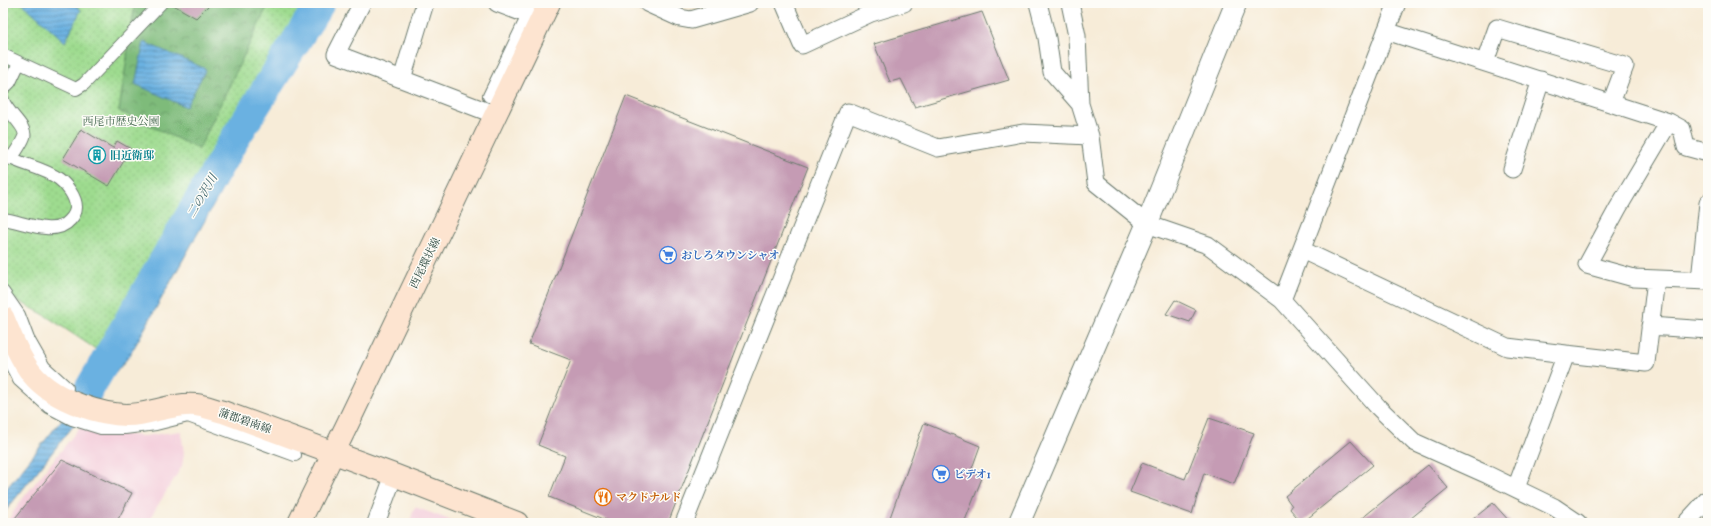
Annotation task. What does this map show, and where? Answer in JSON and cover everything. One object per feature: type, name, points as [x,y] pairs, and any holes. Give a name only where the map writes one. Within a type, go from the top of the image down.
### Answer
[{"type":"main road","name":"西尾環状線","points":[[299,523],[334,452],[538,10]]},
{"type":"main road","name":"蒲郡碧南線","points":[[3,317],[16,347],[32,373],[48,389],[64,398],[97,410],[117,415],[139,414],[168,407],[196,405],[223,412],[334,452],[517,523]]},
{"type":"street","points":[[3,55],[19,64],[76,89],[84,84],[161,3]]},
{"type":"street","points":[[362,3],[336,54],[402,79],[493,105]]},
{"type":"street","points":[[402,79],[425,3]]},
{"type":"street","points":[[497,3],[538,10]]},
{"type":"street","points":[[647,3],[680,18],[691,20],[750,3]]},
{"type":"street","points":[[784,3],[802,45],[871,13],[904,3]]},
{"type":"street","points":[[1038,3],[1047,38],[1052,72],[1080,104]]},
{"type":"street","points":[[1070,3],[1077,36],[1080,104],[1090,136],[1096,183],[1146,224],[1208,245],[1282,300],[1378,407],[1414,442],[1516,488],[1554,507],[1578,523]]},
{"type":"street","points":[[1019,523],[1146,224],[1236,3]]},
{"type":"street","points":[[1282,300],[1397,3]]},
{"type":"street","points":[[1485,62],[1497,28],[1625,66],[1611,103]]},
{"type":"street","points":[[1386,31],[1669,122],[1682,129],[1686,147],[1708,153]]},
{"type":"street","points":[[3,89],[10,82],[19,64]]},
{"type":"street","points":[[1512,168],[1541,80]]},
{"type":"street","points":[[3,100],[5,106],[24,128],[25,133],[24,138],[7,156],[20,164],[45,171],[60,180],[71,193],[76,205],[75,214],[67,224],[59,228],[40,228],[3,219]]},
{"type":"street","points":[[684,523],[848,112],[938,148],[1023,132],[1090,136]]},
{"type":"street","points":[[1669,122],[1618,208],[1587,265],[1634,278],[1704,280],[1708,203]]},
{"type":"street","points":[[1302,250],[1507,346],[1646,364],[1656,279]]},
{"type":"street","points":[[3,292],[19,315],[28,339],[44,366],[67,388]]},
{"type":"street","points":[[1650,326],[1708,330]]},
{"type":"street","points":[[3,350],[19,380],[49,407],[72,419],[101,428],[125,428],[156,424],[188,416],[295,454]]},
{"type":"street","points":[[1516,488],[1566,354]]},
{"type":"street","points":[[376,523],[394,475]]},
{"type":"street","points":[[1686,523],[1708,499]]},
{"type":"shaded area","points":[[80,427],[101,433],[144,436],[181,431],[184,453],[182,466],[147,523],[6,523],[20,502]]},
{"type":"shaded area","points":[[415,507],[458,523],[409,523]]},
{"type":"green space","name":"西尾市歴史公園","points":[[3,3],[323,3],[121,366],[43,314],[3,293]]},
{"type":"green space","points":[[135,3],[269,3],[199,149],[119,111]]},
{"type":"water","points":[[22,3],[73,3],[81,10],[65,42]]},
{"type":"water","name":"二の沢川","points":[[317,3],[326,3],[130,355],[3,514],[3,493],[119,348]]},
{"type":"water","points":[[144,42],[206,69],[186,107],[135,84]]},
{"type":"building","points":[[170,3],[211,3],[196,18]]},
{"type":"building","points":[[982,12],[1009,80],[915,107],[901,79],[890,82],[874,44]]},
{"type":"building","name":"おしろタウンシャオ","points":[[626,96],[808,167],[668,523],[614,523],[549,497],[565,456],[538,445],[571,360],[529,344]]},
{"type":"building","name":"旧近衛邸","points":[[81,129],[113,148],[117,141],[131,149],[109,186],[63,159]]},
{"type":"building","points":[[1175,300],[1196,310],[1190,322],[1166,314]]},
{"type":"building","points":[[1209,418],[1254,433],[1234,484],[1204,473],[1192,514],[1130,492],[1142,463],[1185,479]]},
{"type":"building","name":"ビデオ1","points":[[924,423],[980,446],[971,471],[982,478],[964,523],[888,523]]},
{"type":"building","points":[[1351,441],[1373,465],[1302,523],[1290,509],[1292,506],[1285,496]]},
{"type":"building","points":[[62,460],[132,493],[116,523],[11,523]]},
{"type":"building","points":[[1428,465],[1448,488],[1405,523],[1356,523]]},
{"type":"building","points":[[1493,503],[1511,523],[1468,523]]},
{"type":"waterway","name":"二の沢川","points":[[88,391],[234,140],[320,3]]},
{"type":"place","name":"旧近衛邸","points":[[97,155]]},
{"type":"place","name":"おしろタウンシャオ","points":[[668,255]]},
{"type":"place","name":"ビデオ1","points":[[941,474]]},
{"type":"place","name":"マクドナルド","points":[[603,497]]}]
